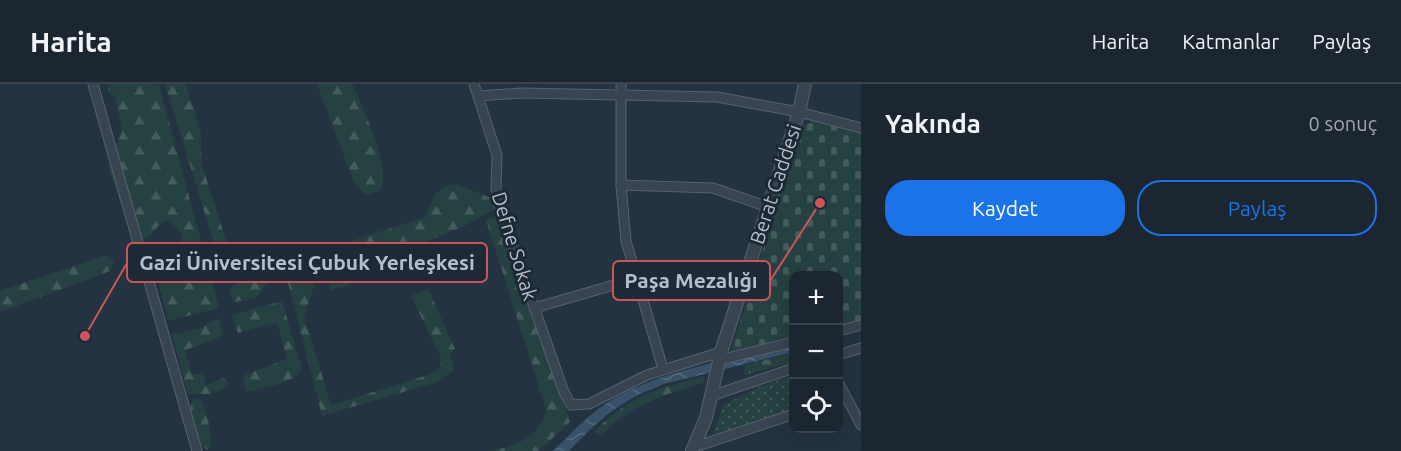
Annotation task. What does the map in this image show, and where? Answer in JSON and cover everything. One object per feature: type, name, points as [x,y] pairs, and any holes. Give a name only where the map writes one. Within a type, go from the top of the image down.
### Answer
[{"type":"street","points":[[93,84],[197,451]]},
{"type":"street","name":"Defne Sokak","points":[[474,84],[497,155],[496,188],[499,207],[564,392],[571,405],[589,405],[618,388],[663,369]]},
{"type":"street","points":[[621,84],[621,185],[626,241],[635,279],[663,369],[789,343]]},
{"type":"street","name":"Berat Caddesi","points":[[711,396],[720,356],[799,112],[805,84]]},
{"type":"street","points":[[479,96],[521,88],[728,98],[799,112],[861,128]]},
{"type":"street","points":[[621,185],[713,188],[768,207]]},
{"type":"street","points":[[534,308],[635,279]]},
{"type":"street","points":[[843,330],[861,325]]},
{"type":"street","points":[[843,353],[861,348]]},
{"type":"street","points":[[700,447],[711,396],[789,370]]},
{"type":"street","points":[[843,398],[861,425]]},
{"type":"street","points":[[700,447],[789,416]]},
{"type":"green space","points":[[108,84],[159,84],[219,308],[168,321],[153,258],[156,253],[181,249],[181,235],[178,229],[167,220],[147,238],[135,243],[108,167],[122,131],[115,97],[108,90]]},
{"type":"green space","points":[[165,84],[186,84],[201,134],[202,165],[228,246],[216,250]]},
{"type":"green space","points":[[317,84],[352,84],[379,153],[383,181],[380,190],[366,195],[354,183]]},
{"type":"green space","points":[[813,121],[861,131],[861,321],[843,326],[843,271],[789,271],[789,339],[730,353],[802,128]]},
{"type":"green space","points":[[447,185],[458,185],[491,198],[495,209],[464,226],[396,254],[349,285],[330,291],[329,252],[360,238],[426,217],[434,195]]},
{"type":"green space","points":[[498,215],[570,422],[539,451],[489,451],[508,447],[532,434],[538,428],[546,409],[486,220]]},
{"type":"green space","points":[[274,251],[281,259],[259,295],[254,299],[234,302],[229,292],[232,286],[245,280],[245,275],[225,280],[217,264],[219,256],[251,256]]},
{"type":"green space","points":[[107,255],[114,262],[110,271],[0,312],[0,291]]},
{"type":"green space","points":[[306,257],[319,273],[304,315],[331,405],[431,374],[440,368],[441,358],[411,296],[428,289],[455,349],[450,353],[454,370],[437,382],[322,416],[285,271],[294,262]]},
{"type":"green space","points":[[282,301],[302,369],[292,379],[285,382],[246,392],[243,383],[245,375],[287,359],[277,322],[238,333],[232,315]]},
{"type":"green space","points":[[219,319],[223,333],[219,338],[185,350],[192,375],[203,373],[206,385],[224,378],[229,382],[228,387],[210,394],[188,394],[172,335],[202,328],[209,322]]},
{"type":"green space","points":[[789,354],[789,363],[744,375],[745,365]]},
{"type":"green space","points":[[705,376],[703,383],[661,397],[635,409],[623,416],[601,436],[594,432],[619,410],[645,395]]},
{"type":"green space","points":[[789,376],[789,411],[712,436],[723,405],[759,387]]},
{"type":"green space","points":[[193,399],[200,399],[206,414],[211,441],[211,446],[207,450],[198,440],[192,426]]},
{"type":"water","points":[[789,346],[789,353],[648,390],[612,411],[569,451],[553,451],[599,408],[617,397],[637,387],[703,365]]},
{"type":"place","name":"Paşa Mezalığı","points":[[820,203]]},
{"type":"place","name":"Gazi Üniversitesi Çubuk Yerleşkesi","points":[[85,336]]}]
